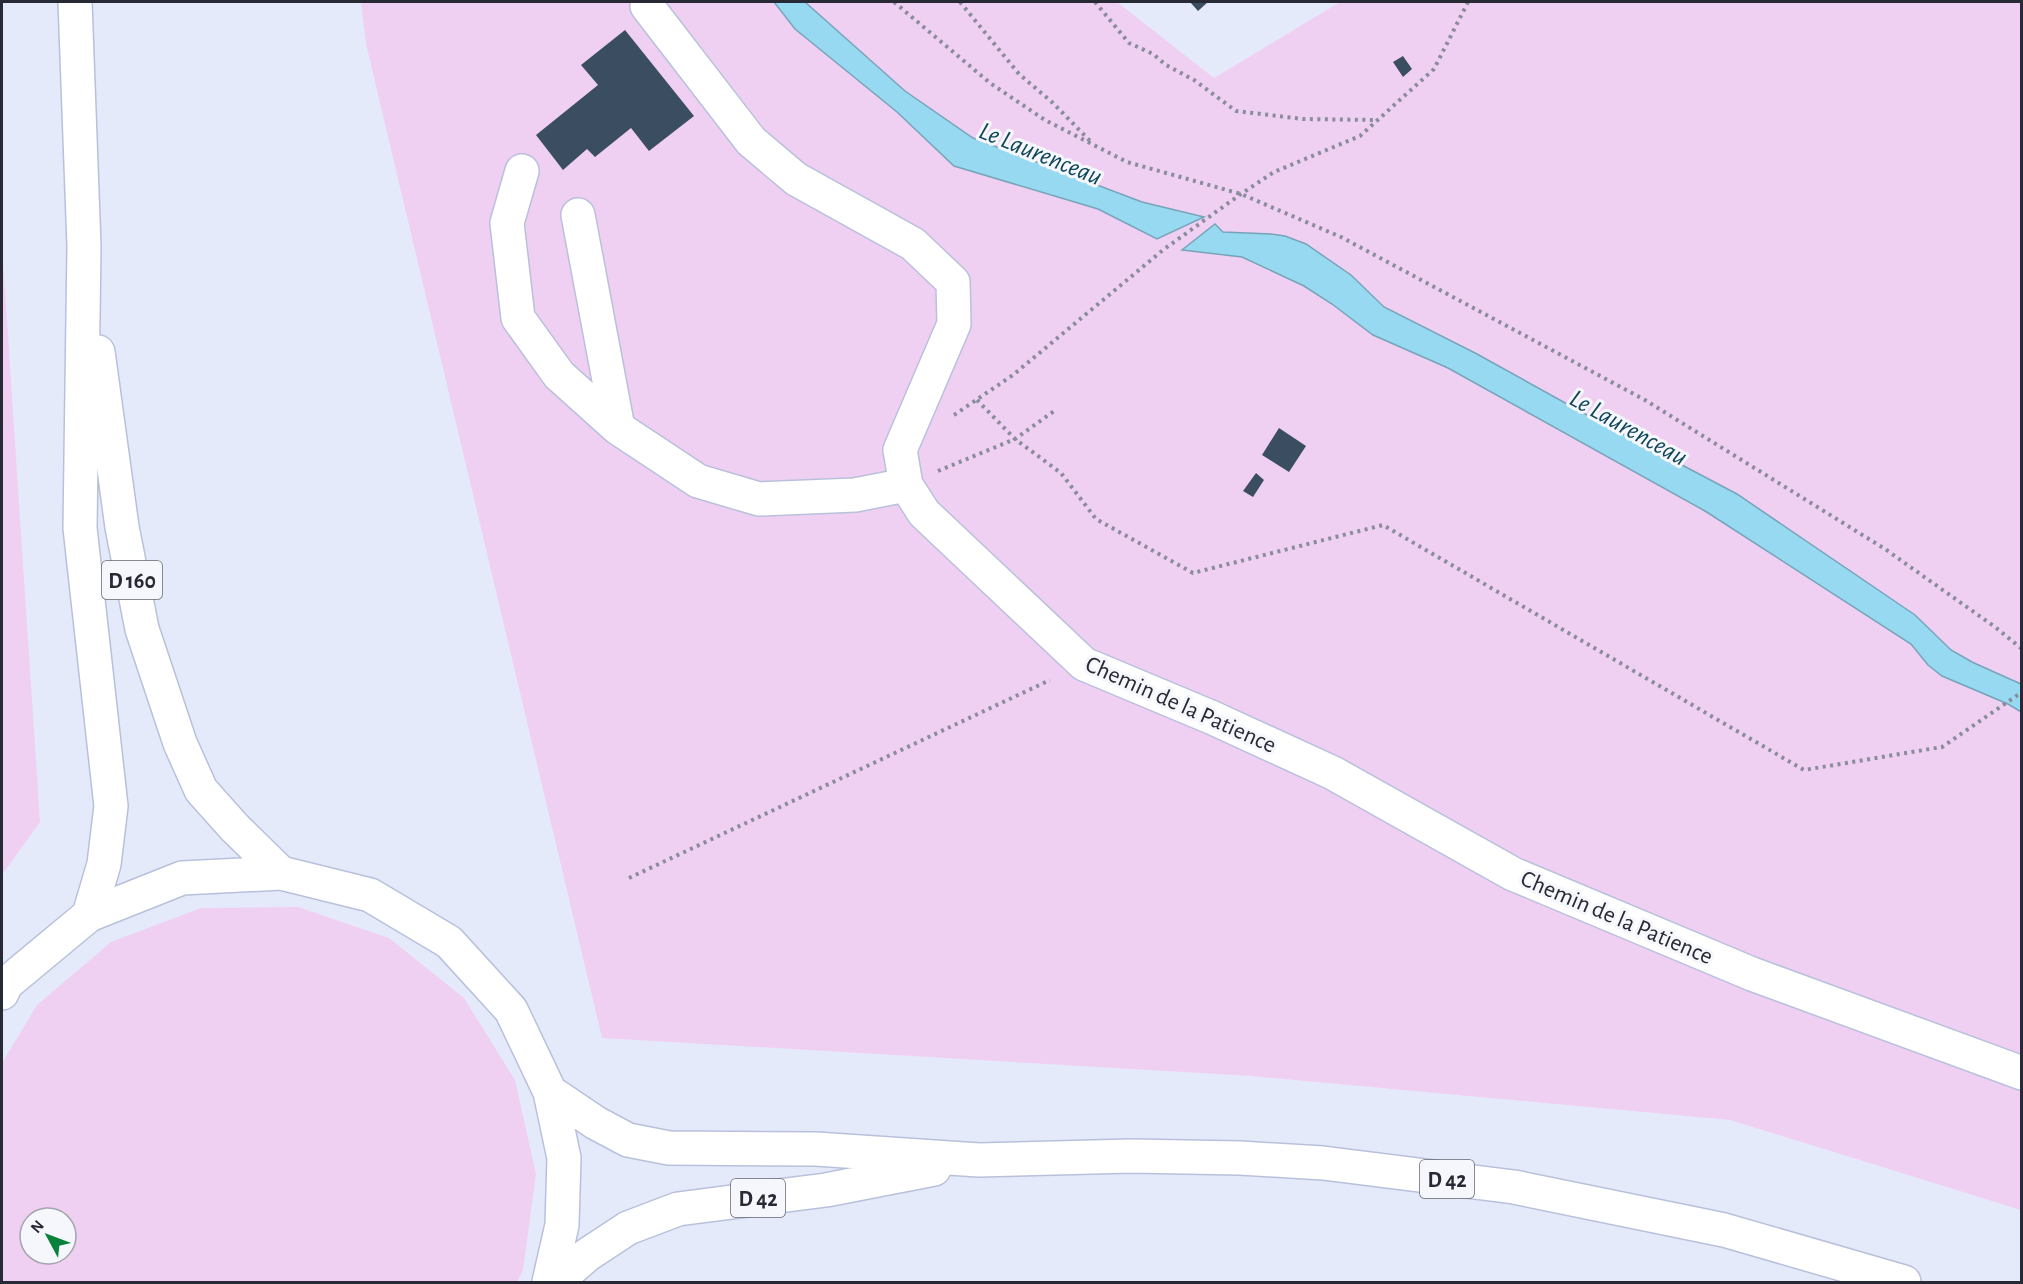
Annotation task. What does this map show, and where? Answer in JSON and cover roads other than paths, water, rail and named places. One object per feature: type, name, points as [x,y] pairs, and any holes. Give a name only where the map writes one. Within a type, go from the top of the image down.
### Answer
[{"type":"main road","name":"D 160","points":[[75,2],[84,246],[80,528],[111,806],[104,864],[89,915]]},
{"type":"main road","name":"Chemin de la Patience","points":[[647,6],[751,141],[795,179],[913,244],[952,282],[954,324],[900,450],[906,485],[924,513],[1084,664],[1214,718],[1334,773],[1513,873],[1752,974],[2022,1073]]},
{"type":"main road","points":[[522,171],[507,223],[518,318],[559,375],[618,428],[698,481],[759,499],[855,495],[906,485]]},
{"type":"main road","points":[[578,215],[618,428]]},
{"type":"main road","name":"D 160","points":[[84,246],[122,527],[142,629],[180,743],[201,790],[234,828],[281,873]]},
{"type":"main road","points":[[2,993],[6,984],[89,915],[182,878],[281,873],[370,895],[449,942],[511,1010],[550,1092],[564,1158],[562,1225],[549,1282]]},
{"type":"main road","name":"D 42","points":[[550,1092],[596,1123],[628,1140],[669,1148],[816,1149],[979,1160],[1131,1156],[1240,1158],[1323,1163],[1514,1188],[1724,1230],[1904,1282]]},
{"type":"main road","name":"D 42","points":[[556,1282],[588,1255],[628,1228],[678,1209],[826,1190],[979,1160]]},
{"type":"water","points":[[774,2],[805,2],[905,91],[973,138],[1142,202],[1204,217],[1157,239],[1098,209],[954,166],[897,112],[795,29]]},
{"type":"water","points":[[1215,224],[1223,232],[1285,236],[1306,244],[1351,275],[1384,307],[1477,354],[1737,494],[1915,615],[1951,650],[2021,684],[2021,712],[2008,704],[1942,676],[1928,665],[1911,644],[1705,511],[1448,368],[1373,335],[1304,286],[1242,257],[1182,250]]},
{"type":"water label","name":"Le Laurenceau","points":[[1041,153]]},
{"type":"water label","name":"Le Laurenceau","points":[[1629,427]]}]
